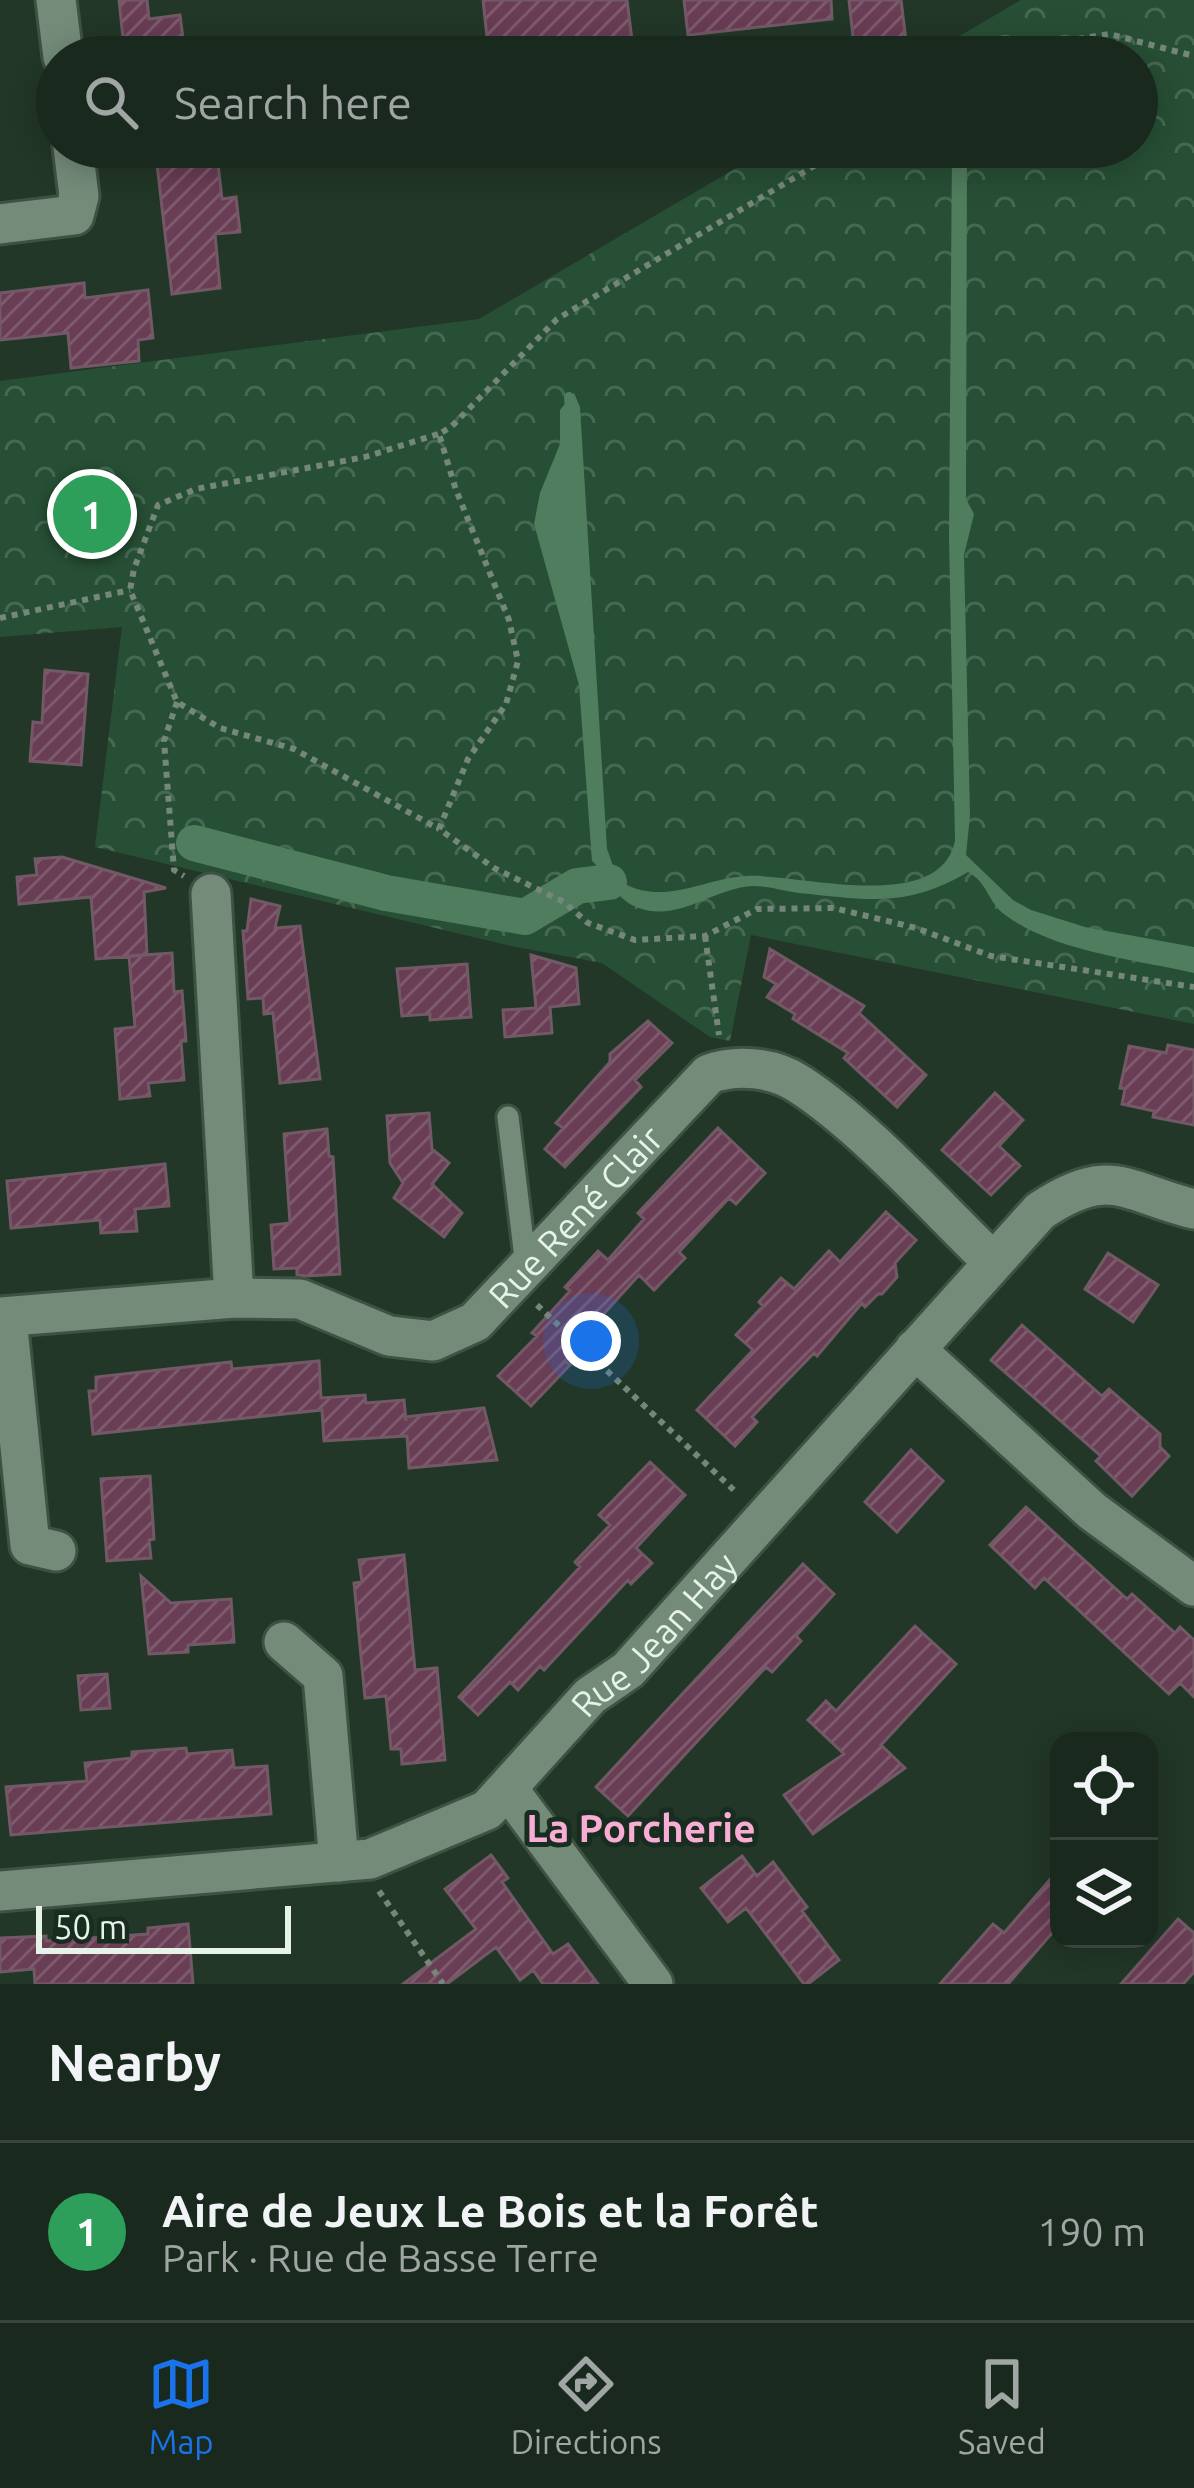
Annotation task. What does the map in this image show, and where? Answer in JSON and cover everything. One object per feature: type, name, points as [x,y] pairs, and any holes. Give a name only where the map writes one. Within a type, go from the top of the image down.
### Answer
[{"type":"street","points":[[56,0],[60,36]]},
{"type":"street","points":[[0,224],[74,215],[79,196],[76,168]]},
{"type":"street","points":[[211,894],[234,1298]]},
{"type":"street","points":[[725,1068],[751,1067],[796,1082],[865,1139],[992,1261]]},
{"type":"street","name":"Rue René Clair","points":[[56,1551],[30,1544],[3,1318],[234,1298],[300,1299],[389,1336],[433,1341],[475,1322],[709,1074],[725,1068]]},
{"type":"street","name":"Rue Jean Hay","points":[[0,1891],[354,1860],[487,1810],[590,1696],[628,1670],[1040,1210],[1086,1187],[1115,1183],[1194,1210]]},
{"type":"street","points":[[915,1349],[1092,1511],[1194,1586]]},
{"type":"street","points":[[284,1642],[323,1676],[354,1860]]},
{"type":"street","points":[[508,1789],[653,1984]]},
{"type":"lane","points":[[508,1117],[519,1274]]},
{"type":"path","points":[[1158,47],[1194,56]]},
{"type":"path","points":[[811,168],[557,319],[439,434],[365,457],[196,489],[158,505],[130,590],[177,702],[220,728],[294,749],[439,830],[494,868],[564,902],[588,923],[635,940],[705,936],[757,908],[834,908],[916,928],[991,956],[1194,987]]},
{"type":"path","points":[[439,434],[456,490],[509,620],[518,661],[506,704],[468,759],[439,830]]},
{"type":"path","points":[[0,618],[130,590]]},
{"type":"path","points":[[177,702],[164,741],[174,870],[211,894]]},
{"type":"path","points":[[705,936],[725,1068]]},
{"type":"path","points":[[519,1274],[764,1518]]},
{"type":"path","points":[[354,1860],[443,1984]]},
{"type":"green space","points":[[1021,0],[1194,0],[1194,1024],[751,935],[730,1041],[710,1037],[602,963],[511,946],[95,847],[122,627],[0,637],[0,381],[479,319],[736,168],[1158,168],[1158,36],[960,36]]},
{"type":"shaded area","points":[[952,168],[967,168],[966,499],[974,514],[964,555],[970,815],[966,855],[1013,900],[1031,910],[1085,927],[1194,947],[1194,973],[1045,937],[1004,914],[968,872],[926,891],[887,899],[753,886],[681,908],[651,911],[622,898],[592,861],[579,685],[534,524],[540,493],[560,444],[560,410],[574,393],[580,407],[607,849],[619,878],[629,886],[664,892],[746,876],[864,886],[896,884],[923,878],[944,864],[955,841],[949,537]]},
{"type":"building","points":[[119,0],[147,0],[149,19],[180,15],[183,36],[123,36]]},
{"type":"building","points":[[483,0],[627,0],[632,36],[487,36]]},
{"type":"building","points":[[684,0],[831,0],[832,19],[688,35]]},
{"type":"building","points":[[849,0],[901,0],[906,36],[853,36]]},
{"type":"building","points":[[157,168],[218,168],[222,199],[236,197],[240,232],[215,234],[220,288],[172,294]]},
{"type":"building","points":[[84,283],[85,298],[148,290],[153,338],[138,340],[139,361],[71,368],[68,333],[0,340],[0,293]]},
{"type":"building","points":[[45,670],[88,674],[81,765],[30,761],[33,722],[42,723]]},
{"type":"building","points":[[62,857],[166,888],[144,892],[147,955],[96,959],[91,897],[19,904],[17,877],[37,875],[35,859]]},
{"type":"building","points":[[251,899],[280,906],[275,928],[300,926],[320,1079],[280,1083],[273,1013],[264,1014],[263,998],[248,999],[243,931],[247,931]]},
{"type":"building","points":[[770,949],[864,1006],[859,1013],[926,1075],[897,1107],[844,1058],[848,1053],[767,997],[776,984],[764,977]]},
{"type":"building","points":[[172,953],[174,992],[182,991],[184,1080],[148,1083],[150,1096],[120,1099],[115,1029],[135,1027],[129,956]]},
{"type":"building","points":[[531,955],[576,968],[579,1004],[550,1007],[552,1033],[505,1037],[503,1010],[536,1008]]},
{"type":"building","points":[[467,964],[471,1017],[402,1016],[397,969]]},
{"type":"building","points":[[648,1021],[672,1043],[635,1080],[641,1087],[565,1167],[545,1149],[563,1128],[556,1123],[610,1062],[610,1054]]},
{"type":"building","points":[[1168,1045],[1194,1050],[1194,1125],[1153,1117],[1154,1111],[1122,1104],[1125,1089],[1120,1088],[1129,1046],[1166,1053]]},
{"type":"building","points":[[995,1093],[1023,1120],[999,1146],[1020,1166],[991,1195],[942,1150]]},
{"type":"building","points":[[429,1113],[432,1149],[449,1163],[432,1184],[462,1213],[444,1237],[394,1198],[403,1183],[390,1163],[387,1116]]},
{"type":"building","points":[[718,1128],[765,1173],[736,1204],[729,1198],[679,1252],[685,1258],[654,1290],[639,1275],[573,1348],[565,1361],[570,1365],[531,1406],[498,1376],[537,1336],[532,1333],[570,1291],[565,1287],[598,1251],[608,1260],[644,1219],[638,1213]]},
{"type":"building","points":[[327,1129],[340,1274],[306,1276],[297,1275],[297,1268],[274,1269],[271,1225],[290,1223],[284,1134]]},
{"type":"building","points":[[165,1164],[169,1206],[135,1209],[137,1231],[101,1233],[100,1220],[11,1228],[7,1181]]},
{"type":"building","points":[[886,1212],[916,1240],[895,1263],[897,1277],[865,1307],[862,1303],[817,1356],[814,1353],[773,1395],[752,1417],[757,1422],[735,1446],[697,1410],[753,1350],[736,1335],[781,1278],[794,1289],[829,1251],[840,1262]]},
{"type":"building","points":[[1108,1253],[1158,1285],[1133,1322],[1085,1289]]},
{"type":"building","points":[[1022,1325],[1102,1396],[1109,1389],[1160,1434],[1160,1447],[1169,1456],[1132,1496],[1096,1461],[1101,1456],[991,1360]]},
{"type":"building","points":[[319,1361],[321,1398],[365,1395],[366,1403],[404,1400],[406,1417],[484,1408],[497,1460],[409,1468],[407,1436],[324,1441],[322,1410],[93,1434],[89,1391],[96,1391],[96,1377],[231,1362],[232,1369]]},
{"type":"building","points":[[911,1450],[943,1481],[897,1532],[865,1502]]},
{"type":"building","points":[[650,1462],[685,1495],[636,1548],[652,1563],[631,1584],[628,1580],[544,1670],[540,1666],[518,1690],[510,1682],[478,1715],[459,1697],[580,1567],[575,1562],[610,1525],[599,1515]]},
{"type":"building","points":[[150,1476],[151,1558],[107,1561],[101,1479]]},
{"type":"building","points":[[1026,1507],[1127,1599],[1132,1594],[1175,1633],[1180,1627],[1194,1640],[1194,1697],[1180,1683],[1169,1694],[1044,1578],[1035,1588],[990,1545]]},
{"type":"building","points":[[404,1555],[415,1670],[437,1668],[445,1760],[402,1764],[401,1749],[391,1749],[386,1696],[365,1698],[354,1583],[362,1582],[359,1560]]},
{"type":"building","points":[[803,1564],[834,1594],[796,1636],[801,1641],[772,1672],[766,1667],[628,1816],[596,1787]]},
{"type":"building","points":[[141,1576],[171,1603],[231,1599],[234,1642],[149,1654]]},
{"type":"building","points":[[915,1626],[956,1664],[881,1745],[905,1768],[813,1834],[784,1795],[844,1754],[808,1720],[826,1701],[836,1711]]},
{"type":"building","points":[[107,1674],[110,1708],[81,1710],[78,1676]]},
{"type":"building","points":[[186,1748],[187,1754],[232,1750],[234,1768],[267,1766],[271,1814],[11,1835],[6,1787],[87,1781],[85,1763],[132,1758],[132,1752]]},
{"type":"building","points":[[491,1855],[508,1878],[502,1882],[553,1954],[568,1944],[598,1984],[543,1984],[533,1970],[520,1980],[496,1947],[447,1984],[403,1984],[476,1929],[445,1889]]},
{"type":"building","points":[[742,1856],[757,1876],[773,1862],[839,1960],[808,1984],[746,1908],[728,1922],[701,1888]]},
{"type":"building","points":[[1050,1879],[1050,1935],[1008,1984],[940,1984],[993,1924],[1004,1933]]},
{"type":"building","points":[[1178,1919],[1194,1933],[1194,1972],[1183,1984],[1121,1984],[1153,1948],[1158,1948]]},
{"type":"building","points":[[188,1924],[193,1984],[35,1984],[34,1969],[0,1972],[0,1938],[46,1936],[46,1941],[148,1934],[148,1928]]},
{"type":"waterway","points":[[569,397],[588,654]]},
{"type":"waterway","points":[[194,843],[386,893],[525,917],[577,886],[609,882]]},
{"type":"place","name":"Aire de Jeux Le Bois et la Forêt","points":[[92,514]]},
{"type":"district","name":"La Porcherie","points":[[641,1827]]}]
